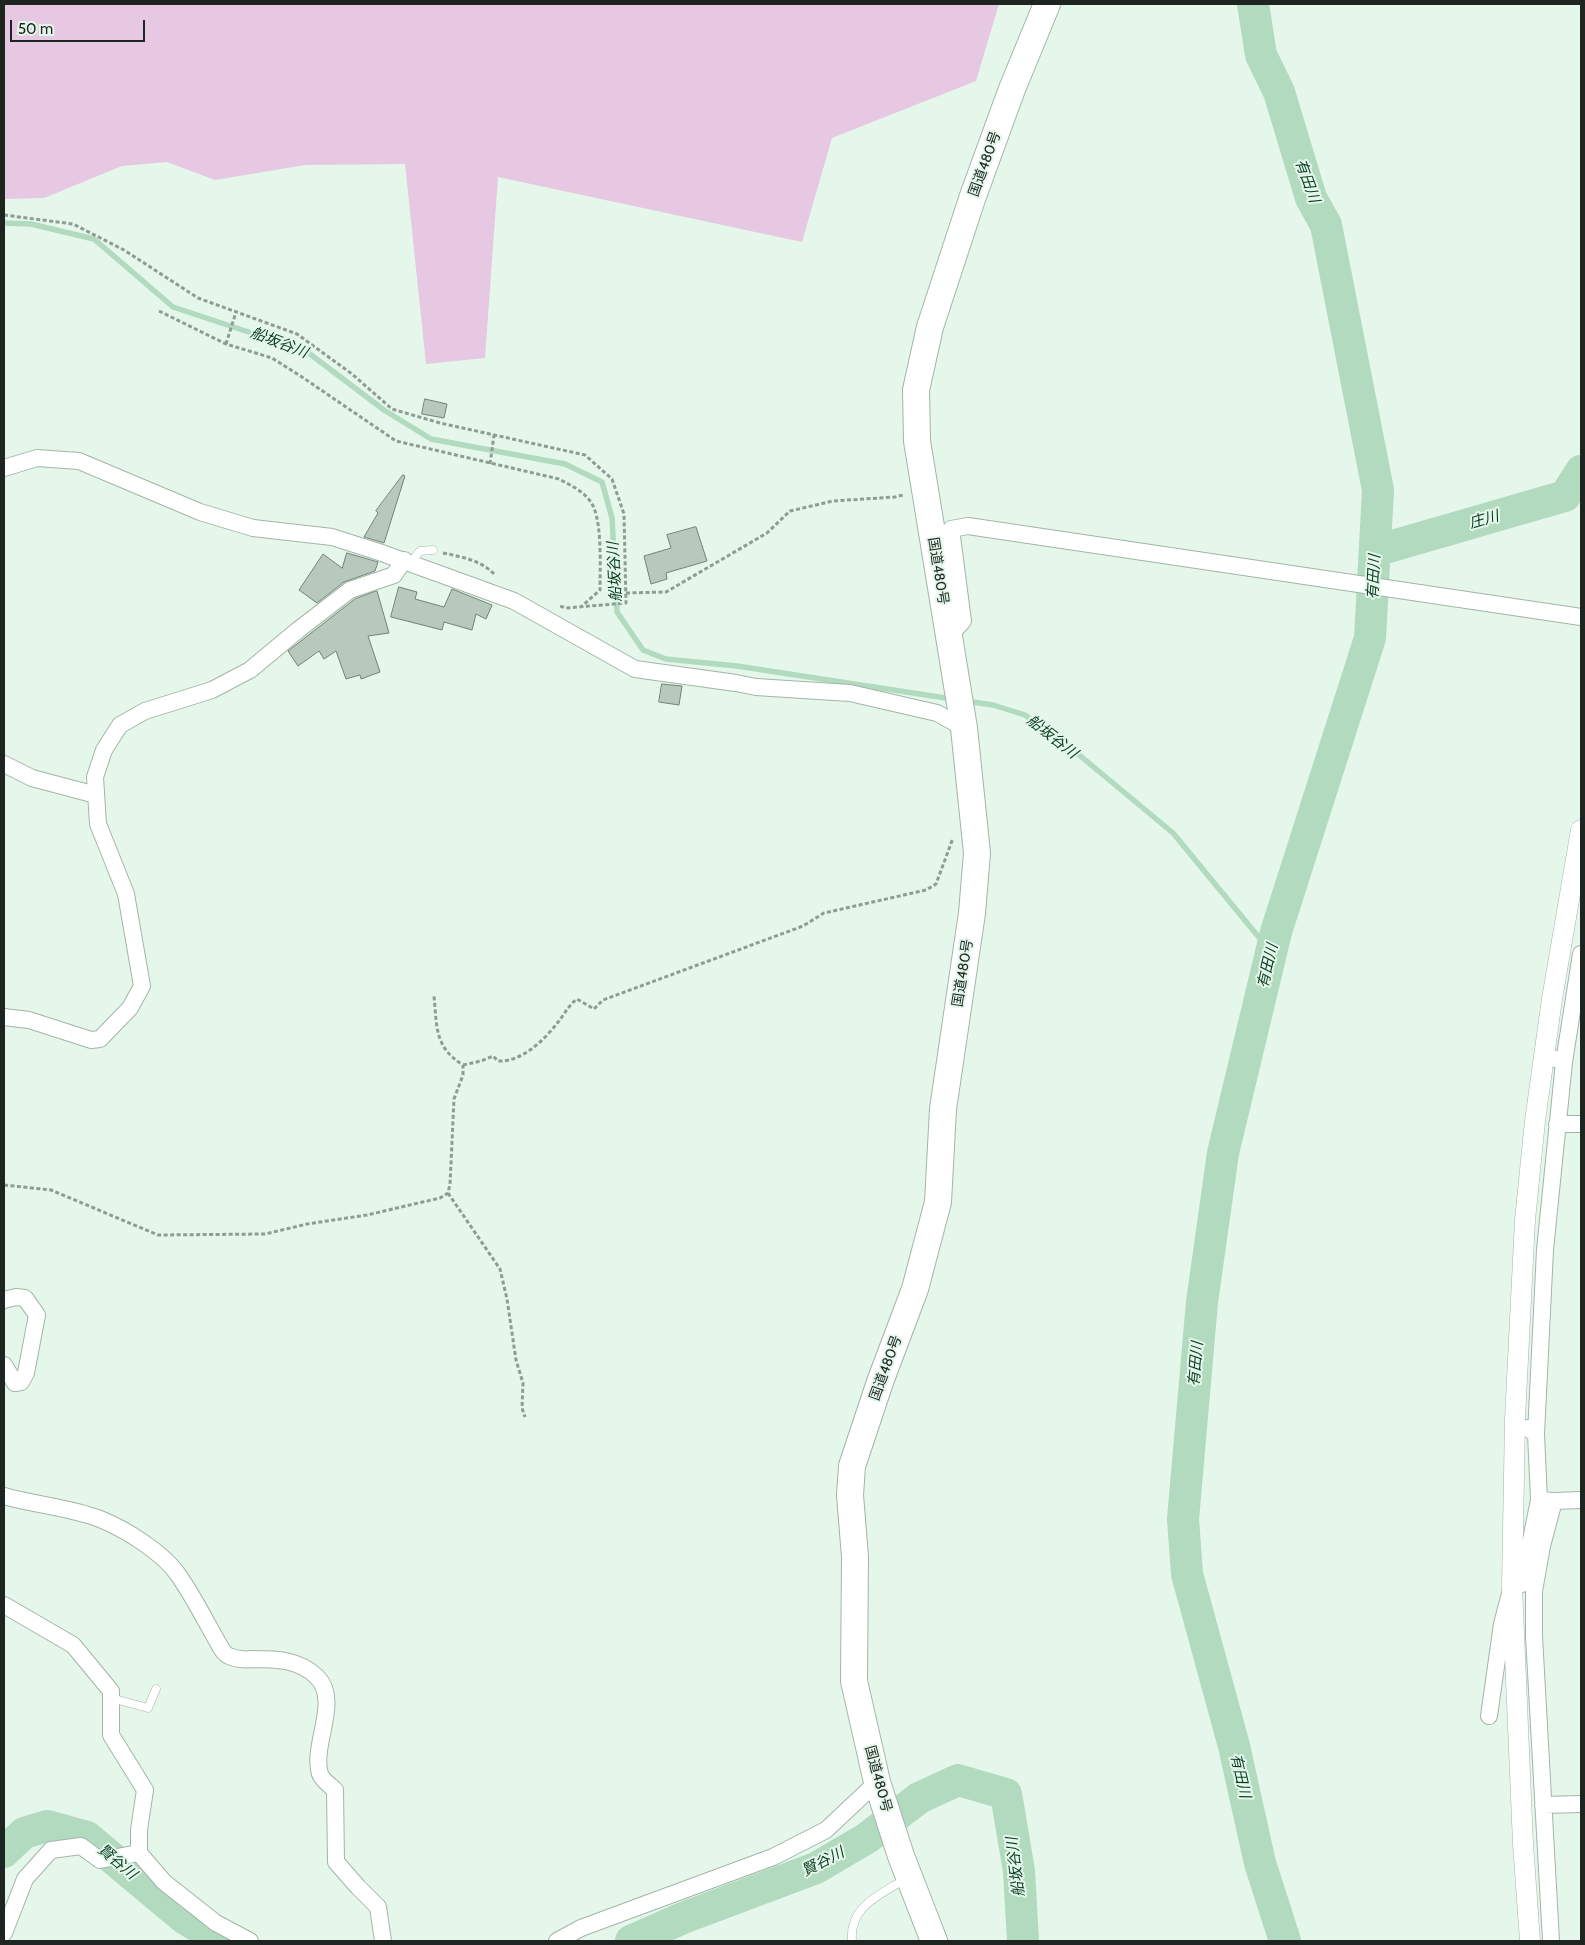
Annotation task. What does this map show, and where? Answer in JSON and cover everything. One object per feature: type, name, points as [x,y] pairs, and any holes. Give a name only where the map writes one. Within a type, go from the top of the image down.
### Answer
[{"type":"highway","name":"国道480号","points":[[934,1941],[892,1830],[880,1792],[854,1680],[855,1557],[850,1495],[852,1466],[880,1382],[915,1289],[938,1202],[943,1109],[972,914],[977,853],[964,728],[917,441],[916,390],[930,327],[973,196],[1012,89],[1047,4]]},
{"type":"street","points":[[4,468],[37,458],[79,461],[200,512],[253,528],[332,537],[408,561],[514,601],[635,669],[736,683],[756,688],[850,693],[938,713],[964,728]]},
{"type":"street","points":[[949,636],[963,621],[951,529],[968,526],[1581,617]]},
{"type":"street","points":[[4,1017],[29,1020],[91,1040],[100,1039],[130,1008],[142,986],[126,894],[98,824],[95,777],[104,750],[120,725],[145,711],[212,690],[250,670],[350,590],[394,575],[408,561]]},
{"type":"street","points":[[4,764],[32,778],[96,795]]},
{"type":"street","points":[[1530,1941],[1523,1834],[1512,1586],[1515,1420],[1525,1220],[1544,1055],[1581,830]]},
{"type":"street","points":[[1552,1941],[1543,1805],[1534,1591],[1542,1546],[1547,1500],[1536,1434],[1545,1250],[1564,1062],[1581,954]]},
{"type":"street","points":[[1544,1055],[1564,1062]]},
{"type":"street","points":[[1558,1124],[1581,1124]]},
{"type":"street","points":[[4,1300],[16,1297],[25,1298],[38,1315],[26,1373],[21,1382],[15,1383],[4,1365]]},
{"type":"street","points":[[1515,1420],[1536,1434]]},
{"type":"street","points":[[4,1496],[24,1502],[65,1509],[100,1519],[150,1546],[178,1574],[221,1648],[228,1656],[244,1660],[279,1659],[298,1664],[317,1677],[325,1691],[325,1722],[318,1753],[319,1766],[320,1775],[335,1790],[336,1862],[378,1907],[383,1941]]},
{"type":"street","points":[[1512,1586],[1522,1584],[1547,1500]]},
{"type":"street","points":[[1547,1500],[1581,1500]]},
{"type":"street","points":[[1489,1716],[1502,1624],[1512,1586]]},
{"type":"street","points":[[4,1604],[73,1645],[111,1691],[112,1735],[145,1790],[139,1830],[139,1853],[171,1888],[216,1923],[250,1941]]},
{"type":"street","points":[[557,1941],[581,1928],[773,1857],[826,1830],[880,1792]]},
{"type":"street","points":[[1543,1805],[1581,1804]]},
{"type":"street","points":[[4,1933],[25,1879],[51,1850],[81,1846],[100,1860],[139,1853]]},
{"type":"lane","points":[[408,561],[420,551],[433,550]]},
{"type":"lane","points":[[112,1698],[148,1708],[156,1689]]},
{"type":"lane","points":[[852,1941],[851,1929],[862,1907],[909,1876]]},
{"type":"path","points":[[4,215],[73,224],[124,250],[198,298],[297,334],[352,374],[392,409],[494,435],[585,455],[612,479],[624,514],[626,603],[591,606]]},
{"type":"path","points":[[159,311],[226,344],[272,358],[396,441],[559,480],[582,492],[594,508],[599,534],[600,590],[581,607]]},
{"type":"path","points":[[226,344],[236,312]]},
{"type":"path","points":[[490,464],[494,435]]},
{"type":"path","points":[[626,593],[666,592],[767,533],[790,511],[833,500],[895,497],[925,488]]},
{"type":"path","points":[[434,996],[437,1034],[444,1049],[454,1059],[463,1065],[493,1056],[498,1061],[508,1061],[536,1046],[576,999],[594,1009],[603,1000],[803,926],[824,912],[926,890],[936,884],[955,833]]},
{"type":"path","points":[[463,1065],[463,1075],[454,1099],[448,1194],[500,1269],[507,1299],[516,1360],[523,1383],[522,1408],[525,1417]]},
{"type":"path","points":[[4,1185],[52,1190],[158,1235],[266,1234],[307,1224],[367,1215],[440,1198],[448,1194]]},
{"type":"shaded area","points":[[4,4],[999,4],[976,81],[832,138],[802,242],[498,177],[485,358],[426,364],[405,164],[305,165],[215,180],[167,162],[122,166],[44,198],[4,199]]},
{"type":"building","points":[[425,399],[447,404],[444,418],[422,414]]},
{"type":"building","points":[[403,475],[405,476],[384,543],[364,537],[378,513],[376,511]]},
{"type":"building","points":[[696,527],[707,561],[666,573],[667,579],[651,584],[644,556],[671,548],[667,535]]},
{"type":"building","points":[[347,553],[378,562],[375,571],[344,582],[317,603],[299,590],[323,554],[342,568]]},
{"type":"building","points":[[399,587],[417,592],[415,599],[444,607],[452,589],[492,605],[486,619],[476,614],[472,630],[444,622],[442,630],[391,617]]},
{"type":"building","points":[[377,591],[389,633],[368,636],[380,672],[361,679],[360,675],[346,679],[336,651],[324,659],[319,651],[298,666],[288,651],[355,599]]},
{"type":"building","points":[[662,684],[682,686],[679,705],[659,702]]},
{"type":"waterway","name":"有田川","points":[[1253,4],[1261,55],[1279,92],[1311,198],[1326,225],[1378,490],[1370,638],[1276,932],[1223,1153],[1202,1302],[1183,1519],[1187,1574],[1234,1746],[1260,1863],[1285,1941]]},
{"type":"waterway","name":"船坂谷川","points":[[4,223],[31,224],[94,239],[173,307],[306,351],[384,410],[431,439],[565,464],[602,482],[612,518],[617,612],[643,650],[666,659],[737,666],[952,699]]},
{"type":"waterway","name":"庄川","points":[[1375,551],[1565,496],[1581,471]]},
{"type":"waterway","name":"船坂谷川","points":[[966,701],[993,705],[1025,715],[1066,744],[1173,833],[1271,952]]},
{"type":"waterway","name":"賢谷川","points":[[631,1941],[683,1918],[816,1868],[867,1838],[919,1798],[958,1780],[1006,1794],[1019,1871],[1023,1941]]},
{"type":"waterway","name":"賢谷川","points":[[4,1852],[24,1833],[47,1826],[87,1837],[184,1918],[222,1941]]}]
